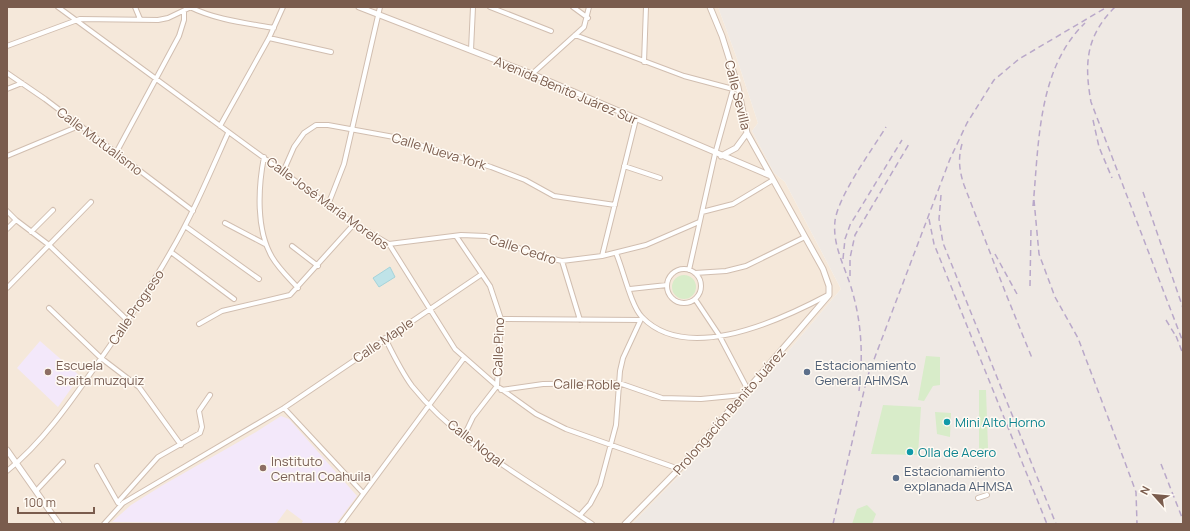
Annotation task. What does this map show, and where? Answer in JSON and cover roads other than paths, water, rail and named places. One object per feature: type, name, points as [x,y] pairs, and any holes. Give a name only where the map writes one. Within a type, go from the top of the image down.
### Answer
[{"type":"street","name":"Calle José María Morelos","points":[[58,7],[354,224],[389,244],[453,346],[464,358],[501,390],[542,417],[566,429],[679,469]]},
{"type":"street","points":[[135,7],[140,19]]},
{"type":"street","points":[[7,46],[83,18],[165,19],[184,12],[191,7],[203,13],[235,21],[274,28]]},
{"type":"street","points":[[220,126],[269,38],[283,7]]},
{"type":"street","name":"Avenida Benito Juárez Sur","points":[[359,7],[532,74],[772,178]]},
{"type":"street","points":[[328,205],[344,164],[380,7]]},
{"type":"street","points":[[471,50],[473,7]]},
{"type":"street","points":[[490,7],[551,31]]},
{"type":"street","points":[[573,7],[588,18]]},
{"type":"street","points":[[532,74],[584,27],[588,18],[589,7]]},
{"type":"street","points":[[644,62],[646,7]]},
{"type":"street","name":"Calle Sevilla","points":[[710,7],[722,36],[747,133],[772,178]]},
{"type":"street","points":[[116,153],[183,27],[184,12]]},
{"type":"street","points":[[575,35],[684,76],[736,88],[699,222],[689,270]]},
{"type":"street","points":[[269,38],[331,52]]},
{"type":"street","name":"Calle Mutualismo","points":[[7,73],[193,210]]},
{"type":"street","points":[[7,89],[22,83]]},
{"type":"street","points":[[602,256],[636,119]]},
{"type":"street","name":"Calle Nueva York","points":[[282,172],[299,139],[312,127],[321,125],[352,129],[401,139],[491,167],[525,180],[554,196],[615,205]]},
{"type":"street","points":[[7,156],[79,126]]},
{"type":"street","name":"Calle Progreso","points":[[7,471],[16,464],[60,415],[127,320],[171,252],[193,210],[228,133]]},
{"type":"street","points":[[718,155],[736,148],[747,133]]},
{"type":"street","points":[[264,157],[259,192],[265,244],[276,264],[298,288]]},
{"type":"street","points":[[624,166],[660,178]]},
{"type":"street","points":[[501,319],[641,319],[670,336],[692,338],[719,335],[762,326],[781,319],[829,295],[827,277],[772,178],[733,204],[702,212]]},
{"type":"street","points":[[7,288],[91,202]]},
{"type":"street","points":[[31,232],[53,210]]},
{"type":"street","points":[[7,211],[31,232],[50,245],[127,320]]},
{"type":"street","points":[[7,229],[16,220]]},
{"type":"street","name":"Calle Cedro","points":[[389,244],[466,235],[491,238],[540,256],[562,261],[616,253],[663,238],[699,222]]},
{"type":"street","points":[[224,223],[265,244]]},
{"type":"street","points":[[199,324],[217,313],[251,303],[287,296],[298,288],[354,224]]},
{"type":"street","points":[[185,226],[259,279]]},
{"type":"street","name":"Calle Pino","points":[[456,236],[490,286],[501,319],[497,386],[474,417],[464,436]]},
{"type":"street","points":[[695,273],[701,284],[699,294],[695,299],[685,303],[678,302],[668,294],[668,279],[677,270],[689,270],[695,273],[726,271],[746,266],[805,237]]},
{"type":"street","points":[[292,246],[318,266]]},
{"type":"street","points":[[171,252],[234,299]]},
{"type":"street","points":[[580,516],[593,499],[600,485],[616,425],[619,383],[623,358],[641,319],[634,304],[630,289],[616,253]]},
{"type":"street","points":[[562,261],[580,320]]},
{"type":"street","name":"Calle Maple","points":[[119,504],[284,408],[385,338],[482,274]]},
{"type":"street","points":[[630,289],[667,285]]},
{"type":"street","name":"Prolongación Benito Juárez","points":[[625,524],[679,469],[829,295]]},
{"type":"street","points":[[695,299],[719,335],[748,390]]},
{"type":"street","points":[[49,308],[101,358],[139,387],[180,445]]},
{"type":"street","name":"Calle Nogal","points":[[385,338],[403,372],[429,406],[464,436],[504,465],[592,524]]},
{"type":"street","points":[[341,524],[464,358]]},
{"type":"street","name":"Calle Roble","points":[[501,390],[547,384],[619,383],[662,398],[701,399],[743,395]]},
{"type":"street","points":[[104,524],[158,457],[200,433],[202,427],[200,411],[210,395]]},
{"type":"street","points":[[284,408],[364,493]]},
{"type":"street","points":[[7,450],[59,524]]},
{"type":"street","points":[[36,491],[64,462]]},
{"type":"street","points":[[97,466],[119,504]]},
{"type":"street","points":[[976,471],[981,471]]},
{"type":"street","points":[[978,498],[987,495]]},
{"type":"water","points":[[390,267],[395,277],[379,287],[373,278]]},
{"type":"railway","points":[[833,524],[867,378],[950,159],[967,123],[994,80],[1019,59],[1107,7]]},
{"type":"railway","points":[[1115,7],[1098,29],[1090,51],[1088,75],[1091,102],[1183,342]]},
{"type":"railway","points":[[1033,206],[1039,133],[1049,85],[1057,62],[1069,42],[1085,23]]},
{"type":"railway","points":[[1093,120],[1099,147],[1112,178]]},
{"type":"railway","points":[[859,391],[861,366],[860,330],[856,306],[838,249],[835,221],[837,211],[849,186],[886,127]]},
{"type":"railway","points":[[843,259],[845,239],[850,225],[902,140]]},
{"type":"railway","points":[[850,276],[850,258],[855,235],[909,144]]},
{"type":"railway","points":[[962,144],[960,164],[964,185],[1032,358]]},
{"type":"railway","points":[[1143,192],[1183,308]]},
{"type":"railway","points":[[941,195],[939,219],[943,243],[1056,524]]},
{"type":"railway","points":[[1034,200],[1039,254],[1055,297],[1078,338],[1136,492],[1137,524]]},
{"type":"railway","points":[[929,219],[934,244],[1047,524]]},
{"type":"railway","points":[[1030,286],[1031,228]]},
{"type":"railway","points":[[995,254],[1017,294]]},
{"type":"railway","points":[[1166,320],[1177,338]]},
{"type":"railway","points":[[1176,336],[1183,354]]},
{"type":"railway","points":[[1161,464],[1183,520]]},
{"type":"place","name":"Escuela Sraita muzquiz","points":[[48,372]]},
{"type":"place","name":"Estacionamiento General AHMSA","points":[[807,372]]},
{"type":"place","name":"Mini Alto Horno","points":[[947,422]]},
{"type":"place","name":"Olla de Acero","points":[[910,452]]},
{"type":"place","name":"Instituto Central Coahuila","points":[[263,468]]},
{"type":"place","name":"Estacionamiento explanada AHMSA","points":[[896,478]]}]
